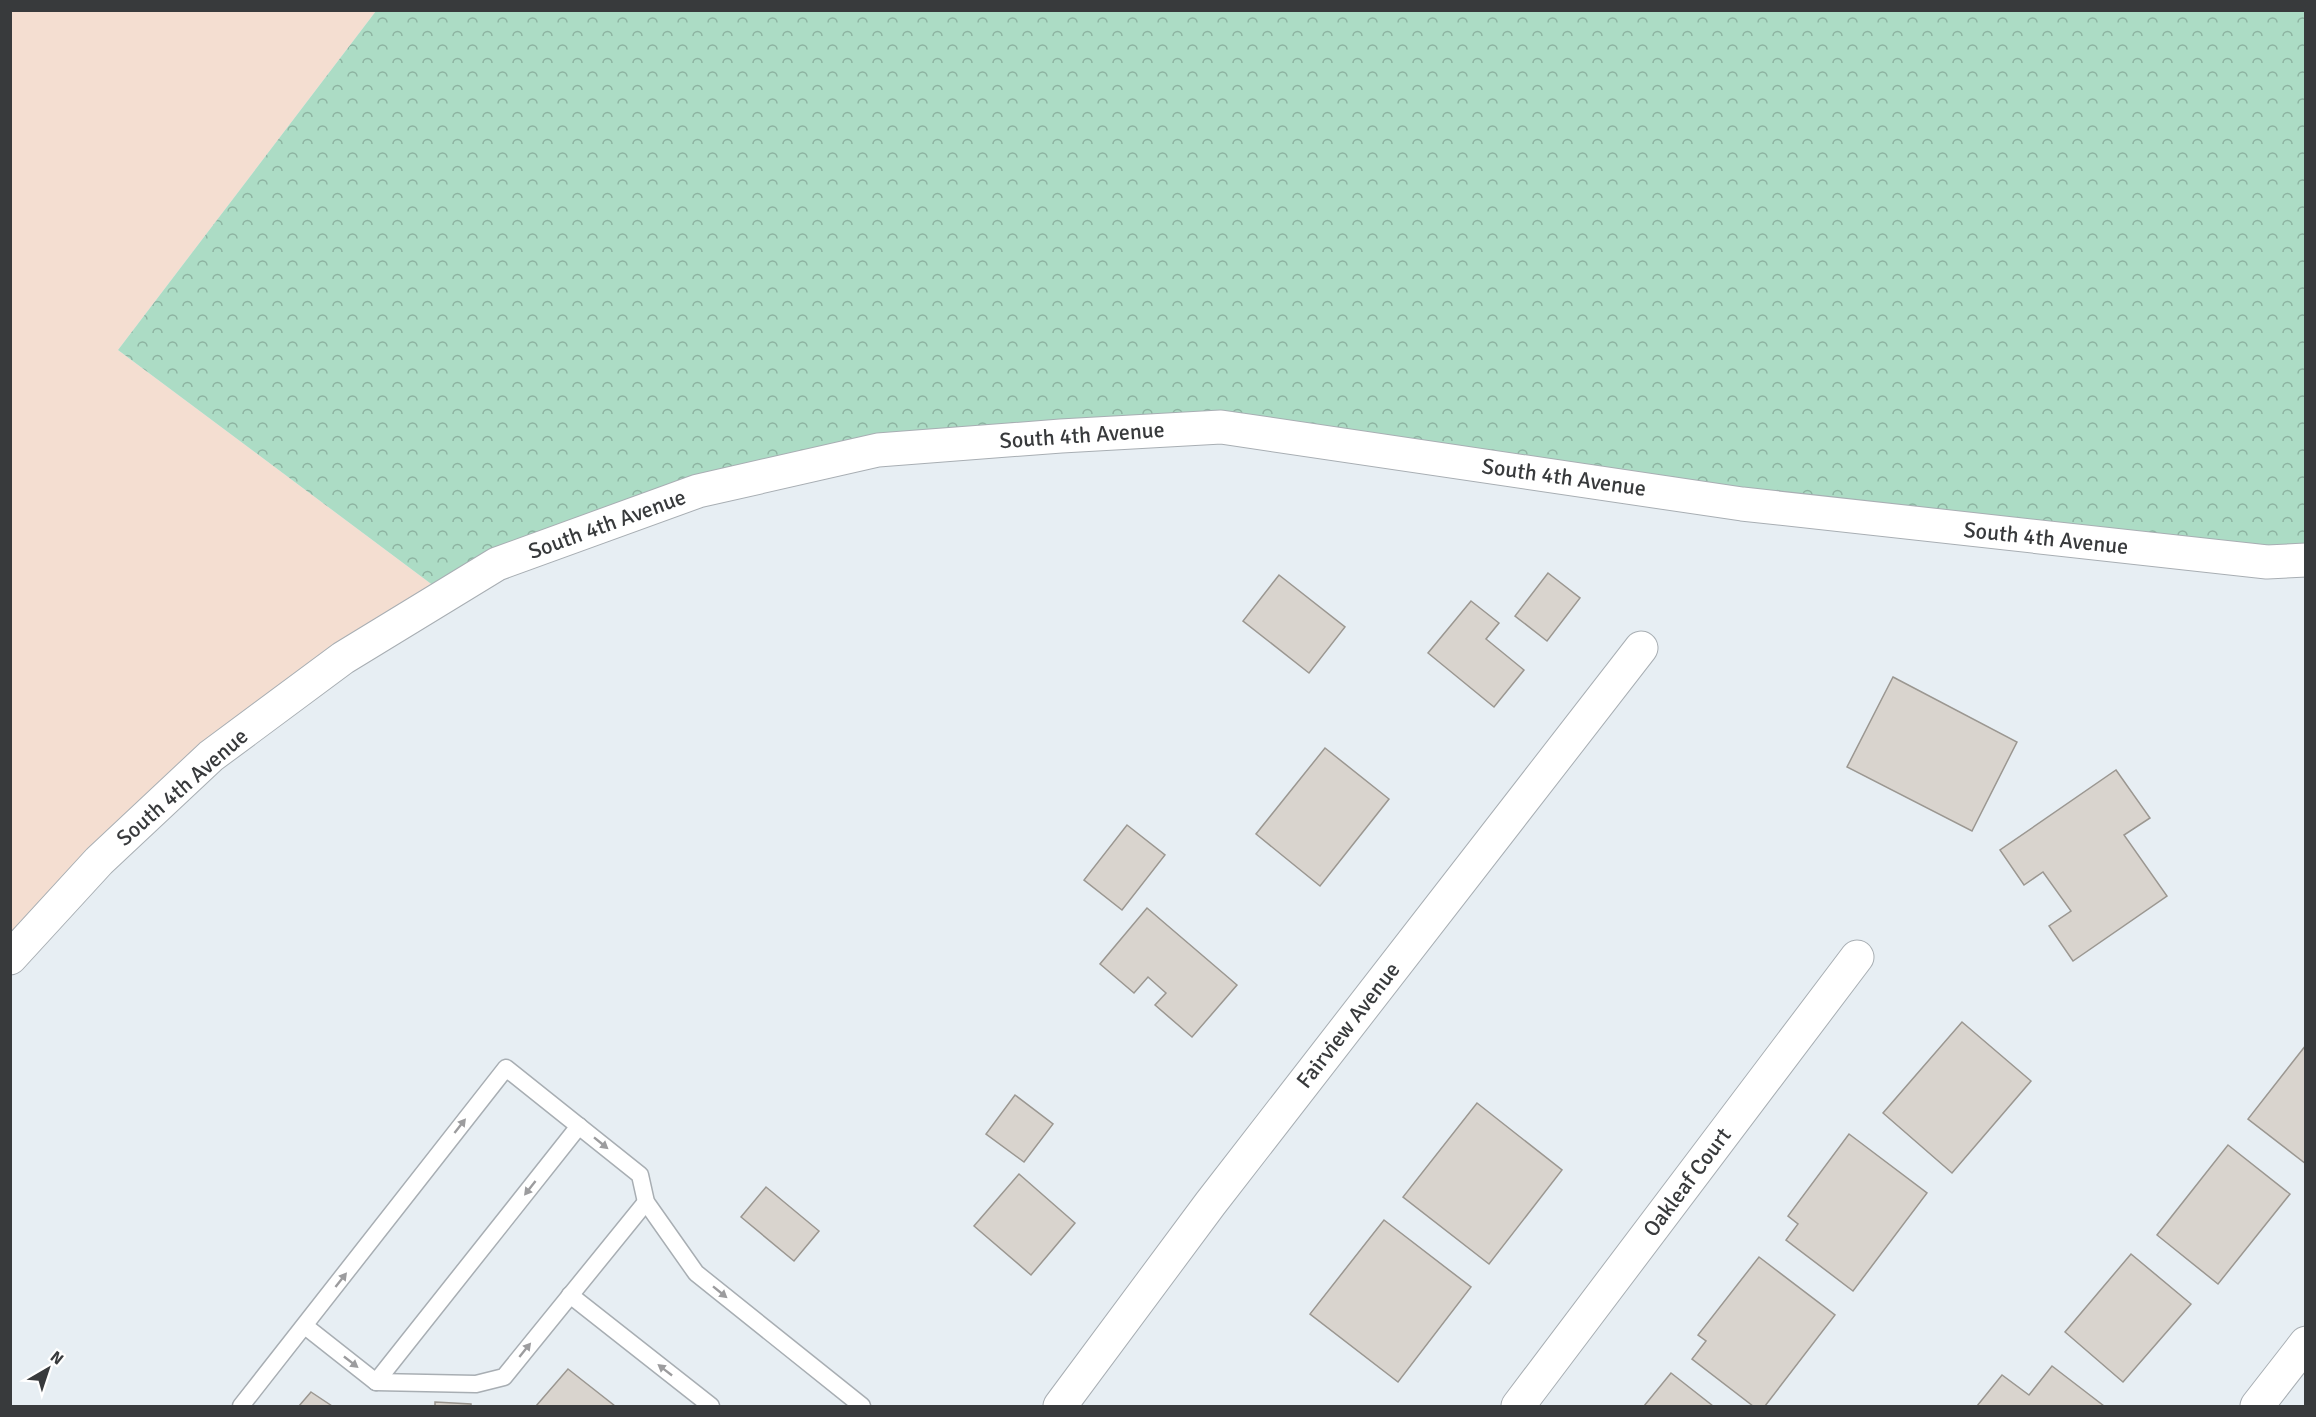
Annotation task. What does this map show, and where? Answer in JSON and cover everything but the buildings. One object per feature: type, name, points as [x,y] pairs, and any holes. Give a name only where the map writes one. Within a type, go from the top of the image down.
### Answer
[{"type":"street","name":"South 4th Avenue","points":[[10,958],[99,861],[211,756],[343,658],[497,564],[698,491],[878,450],[1221,427],[1742,504],[2267,562],[2306,560]]},
{"type":"street","name":"Fairview Avenue","points":[[1060,1407],[1210,1204],[1641,648]]},
{"type":"street","name":"Oakleaf Court","points":[[1518,1407],[1857,957]]},
{"type":"street","points":[[2257,1407],[2306,1343]]},
{"type":"lane","points":[[241,1407],[506,1068],[640,1175],[646,1202],[696,1273],[862,1407]]},
{"type":"lane","points":[[376,1382],[579,1126]]},
{"type":"lane","points":[[305,1326],[376,1382],[476,1384],[504,1377],[646,1202]]},
{"type":"lane","points":[[570,1295],[711,1407]]},
{"type":"shaded area","points":[[11,11],[376,11],[118,350],[446,595],[343,658],[11,958]]},
{"type":"green space","points":[[376,11],[2305,11],[2305,560],[1221,427],[1061,436],[698,491],[446,595],[118,350]]}]
